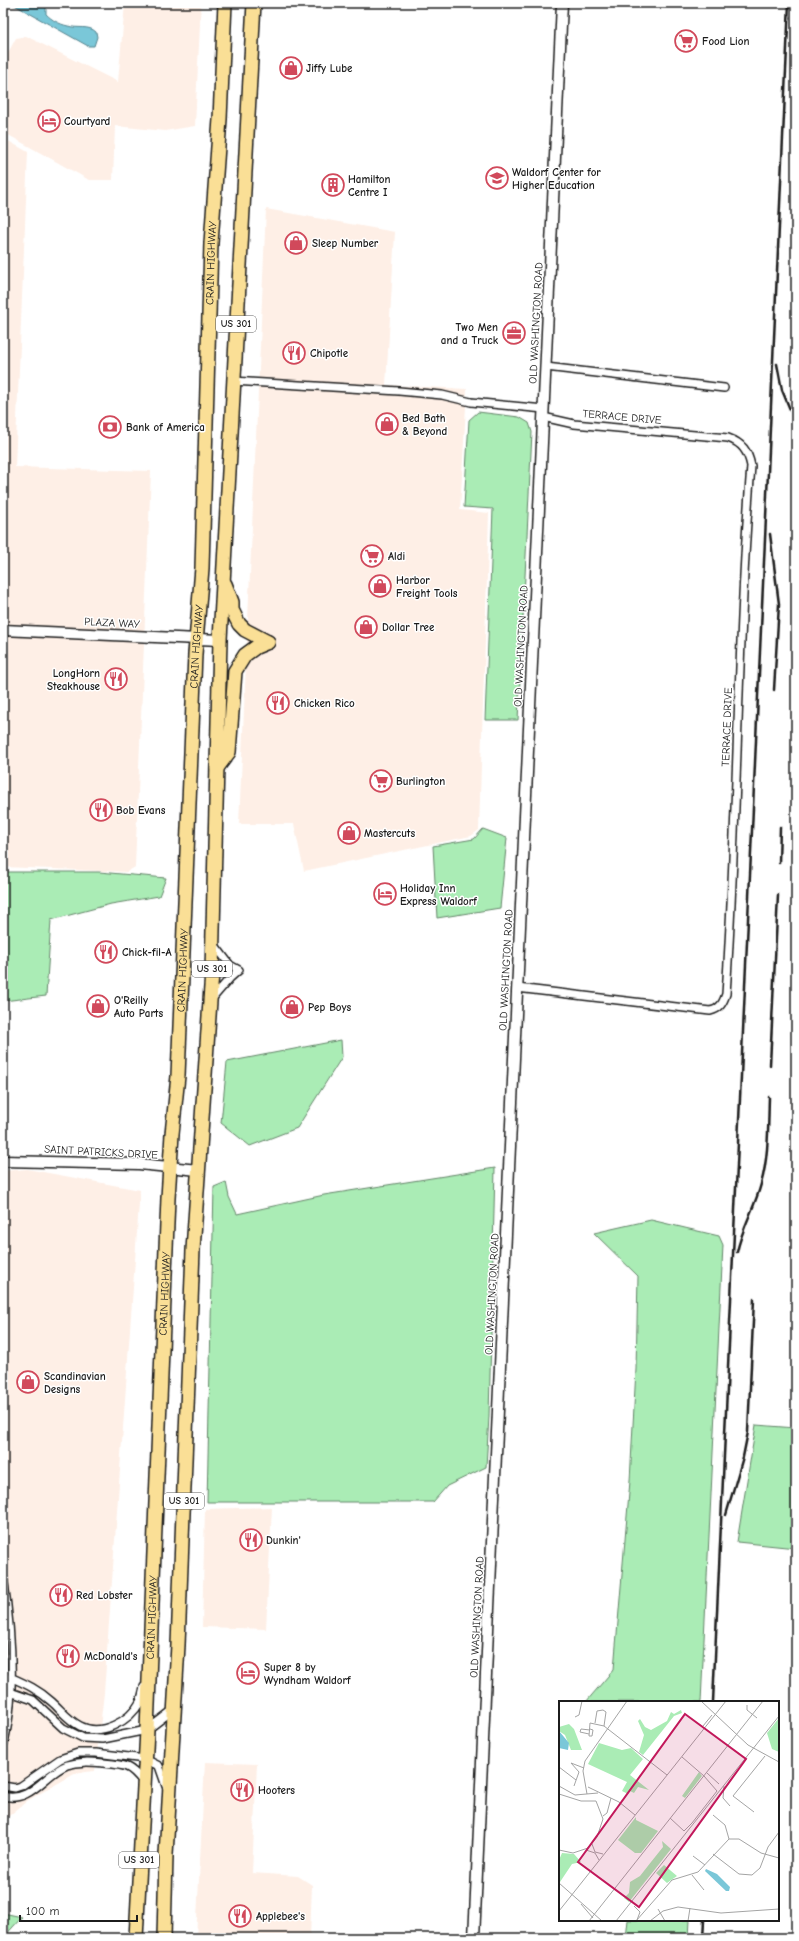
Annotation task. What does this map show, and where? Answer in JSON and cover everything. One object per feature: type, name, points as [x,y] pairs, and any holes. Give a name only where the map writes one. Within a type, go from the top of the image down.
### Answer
[{"type":"highway","name":"CRAIN HIGHWAY","points":[[136,1938],[147,1730],[169,1168],[178,1076],[195,638],[202,568],[212,243],[220,119],[225,3]]},
{"type":"highway","name":"US 301","points":[[164,1938],[166,1856],[175,1708],[198,1170],[213,942],[217,702],[254,3]]},
{"type":"highway","points":[[217,768],[229,752],[235,671],[245,655],[256,647],[268,642],[245,630],[239,624],[232,610],[232,602],[224,583]]},
{"type":"main road","name":"OLD WASHINGTON ROAD","points":[[474,1938],[562,3]]},
{"type":"main road","name":"PLAZA WAY","points":[[3,630],[220,640]]},
{"type":"main road","name":"SAINT PATRICKS DRIVE","points":[[3,1161],[139,1164],[198,1170]]},
{"type":"street","points":[[546,367],[724,388]]},
{"type":"street","points":[[233,381],[442,395],[470,402],[543,413]]},
{"type":"street","name":"TERRACE DRIVE","points":[[517,988],[710,1011],[716,1010],[724,1002],[726,994],[733,894],[733,830],[751,466],[748,456],[740,442],[728,438],[574,424],[543,413]]},
{"type":"street","points":[[210,1002],[230,978],[239,970],[224,958],[213,942]]},
{"type":"street","points":[[3,1576],[11,1636],[9,1708],[3,1746]]},
{"type":"street","points":[[10,1677],[31,1686],[51,1701],[69,1719],[81,1727],[102,1729],[124,1720],[134,1710],[140,1701],[149,1672]]},
{"type":"street","points":[[10,1692],[33,1700],[63,1728],[84,1738],[103,1738],[147,1730],[160,1722],[175,1708]]},
{"type":"street","points":[[3,1786],[15,1788],[21,1786],[60,1759],[71,1754],[96,1753],[145,1759],[159,1766],[165,1780],[170,1804]]},
{"type":"street","points":[[3,1796],[19,1797],[30,1792],[55,1772],[67,1766],[85,1761],[124,1764],[135,1772],[144,1783]]},
{"type":"shaded area","points":[[125,3],[201,3],[195,126],[165,131],[115,126],[113,180],[89,180],[3,132],[3,62],[16,38],[26,36],[118,82]]},
{"type":"shaded area","points":[[3,138],[28,152],[15,467],[151,471],[135,867],[127,872],[3,867]]},
{"type":"shaded area","points":[[266,209],[395,232],[386,385],[467,389],[460,510],[489,513],[479,830],[471,836],[304,871],[294,824],[239,824]]},
{"type":"shaded area","points":[[27,1169],[140,1190],[104,1693],[95,1771],[76,1773],[27,1801],[3,1821],[3,1171]]},
{"type":"shaded area","points":[[272,1507],[266,1629],[202,1627],[205,1509]]},
{"type":"shaded area","points":[[205,1762],[257,1764],[252,1873],[298,1876],[312,1885],[310,1938],[196,1938]]},
{"type":"green space","points":[[478,412],[519,417],[529,423],[532,432],[518,720],[485,720],[493,509],[464,507],[469,420]]},
{"type":"green space","points":[[483,829],[507,838],[500,908],[437,918],[433,846],[474,839]]},
{"type":"green space","points":[[3,872],[99,872],[166,878],[159,896],[111,904],[51,920],[46,996],[3,1001]]},
{"type":"green space","points":[[341,1040],[342,1057],[297,1128],[250,1146],[221,1123],[227,1062]]},
{"type":"green space","points":[[495,1168],[489,1417],[486,1467],[447,1486],[433,1502],[207,1502],[214,1187],[226,1182],[229,1197],[237,1214],[324,1195]]},
{"type":"green space","points":[[651,1220],[719,1236],[723,1245],[701,1701],[587,1701],[614,1669],[630,1481],[636,1369],[638,1276],[594,1233]]},
{"type":"green space","points":[[756,1425],[796,1428],[796,1548],[737,1542]]},
{"type":"green space","points":[[3,1913],[22,1917],[3,1938]]},
{"type":"green space","points":[[628,1921],[690,1921],[689,1938],[626,1938]]},
{"type":"water","points":[[11,3],[46,3],[46,14],[56,22],[72,27],[90,29],[96,32],[97,37],[94,46],[88,46]]},
{"type":"railway","points":[[713,1701],[789,3]]},
{"type":"railway","points":[[777,364],[782,390],[796,424]]},
{"type":"railway","points":[[770,534],[779,604],[774,690]]},
{"type":"railway","points":[[779,863],[780,827]]},
{"type":"railway","points":[[770,1065],[778,895]]},
{"type":"railway","points":[[737,1252],[764,1173],[768,1141],[769,1097]]},
{"type":"railway","points":[[726,1515],[743,1457],[748,1432],[754,1299]]},
{"type":"railway","points":[[703,1938],[704,1921]]},
{"type":"place","name":"Food Lion","points":[[686,41]]},
{"type":"place","name":"Jiffy Lube","points":[[291,68]]},
{"type":"place","name":"Courtyard","points":[[49,121]]},
{"type":"place","name":"Waldorf Center for Higher Education","points":[[497,178]]},
{"type":"place","name":"Hamilton Centre I","points":[[333,185]]},
{"type":"place","name":"Sleep Number","points":[[296,243]]},
{"type":"place","name":"Two Men and a Truck","points":[[514,333]]},
{"type":"place","name":"Chipotle","points":[[294,353]]},
{"type":"place","name":"Bed Bath & Beyond","points":[[387,424]]},
{"type":"place","name":"Bank of America","points":[[110,427]]},
{"type":"place","name":"Aldi","points":[[372,556]]},
{"type":"place","name":"Harbor Freight Tools","points":[[380,586]]},
{"type":"place","name":"Dollar Tree","points":[[366,627]]},
{"type":"place","name":"LongHorn Steakhouse","points":[[116,679]]},
{"type":"place","name":"Chicken Rico","points":[[278,703]]},
{"type":"place","name":"Burlington","points":[[381,781]]},
{"type":"place","name":"Bob Evans","points":[[101,810]]},
{"type":"place","name":"Mastercuts","points":[[349,833]]},
{"type":"place","name":"Holiday Inn Express Waldorf","points":[[385,894]]},
{"type":"place","name":"Chick-fil-A","points":[[106,952]]},
{"type":"place","name":"O'Reilly Auto Parts","points":[[98,1006]]},
{"type":"place","name":"Pep Boys","points":[[292,1007]]},
{"type":"place","name":"Scandinavian Designs","points":[[28,1382]]},
{"type":"place","name":"Dunkin'","points":[[251,1540]]},
{"type":"place","name":"Red Lobster","points":[[61,1595]]},
{"type":"place","name":"McDonald's","points":[[68,1656]]},
{"type":"place","name":"Super 8 by Wyndham Waldorf","points":[[248,1673]]},
{"type":"place","name":"Hooters","points":[[242,1790]]},
{"type":"place","name":"Applebee's","points":[[240,1916]]}]
